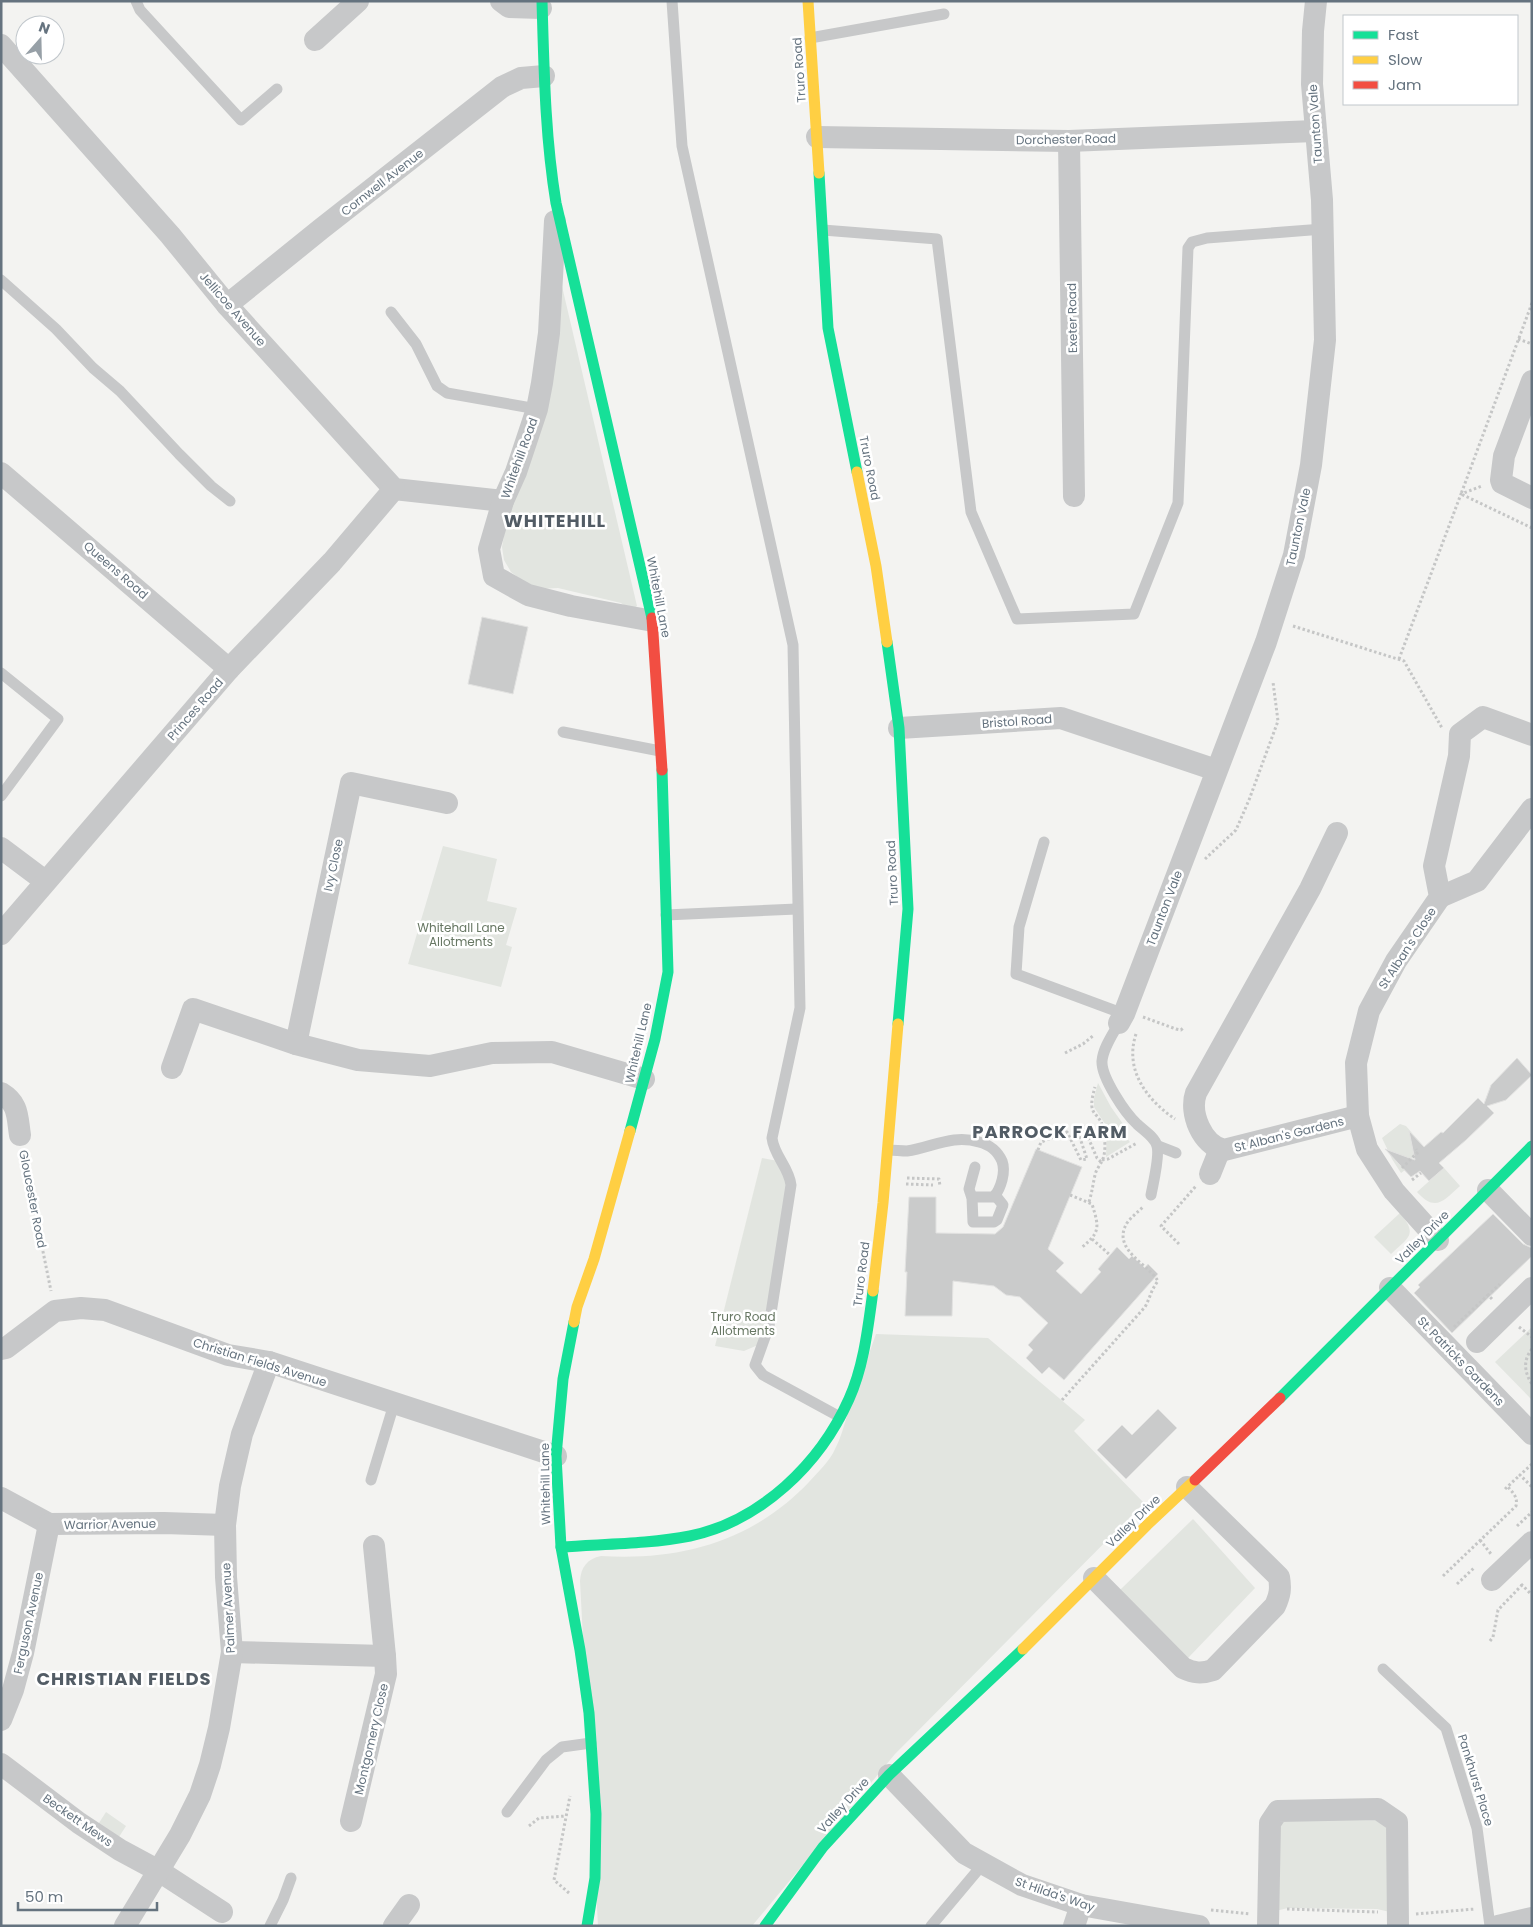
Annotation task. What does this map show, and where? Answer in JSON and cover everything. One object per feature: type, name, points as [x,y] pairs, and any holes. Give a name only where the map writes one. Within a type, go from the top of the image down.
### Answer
[{"type":"street","points":[[315,40],[358,1]]},
{"type":"street","points":[[501,1],[509,6],[541,5],[544,76]]},
{"type":"street","name":"Truro Road","points":[[561,1547],[689,1536],[739,1519],[773,1497],[792,1480],[822,1445],[840,1417],[854,1384],[866,1342],[888,1150],[908,909],[899,728],[876,566],[828,328],[808,1]]},
{"type":"street","name":"Taunton Vale","points":[[1127,1019],[1216,770],[1273,620],[1294,555],[1311,465],[1325,340],[1322,200],[1312,84],[1313,31],[1316,1]]},
{"type":"street","name":"Jellicoe Avenue","points":[[1,45],[170,235],[228,305],[394,489]]},
{"type":"street","name":"Whitehill Lane","points":[[544,76],[550,165],[556,203],[653,621],[668,972],[655,1039],[594,1260],[578,1307],[563,1379],[556,1456],[561,1547],[580,1650],[589,1714],[596,1814],[595,1878],[587,1926]]},
{"type":"street","name":"Cornwell Avenue","points":[[228,305],[321,229],[502,88],[520,78],[544,76]]},
{"type":"street","name":"Dorchester Road","points":[[817,137],[1069,141],[1315,131]]},
{"type":"street","name":"Exeter Road","points":[[1069,141],[1074,496]]},
{"type":"street","name":"Whitehill Road","points":[[556,203],[549,333],[537,409],[516,472],[503,501],[489,548],[494,576],[528,595],[571,606],[653,621]]},
{"type":"street","points":[[1532,381],[1504,456],[1501,480],[1502,483],[1532,498]]},
{"type":"street","name":"Queens Road","points":[[1,473],[229,669]]},
{"type":"street","points":[[394,489],[503,501]]},
{"type":"street","name":"Princes Road","points":[[1,934],[229,669],[332,562],[394,489]]},
{"type":"street","name":"St Alban's Close","points":[[1440,897],[1434,866],[1459,756],[1460,734],[1483,717],[1532,735]]},
{"type":"street","name":"Bristol Road","points":[[899,728],[1061,718],[1216,770]]},
{"type":"street","name":"Ivy Close","points":[[296,1044],[351,783],[447,803]]},
{"type":"street","name":"St Alban's Close","points":[[1438,1240],[1389,1184],[1367,1149],[1358,1116],[1356,1063],[1369,1011],[1396,961],[1440,897],[1477,881],[1532,809]]},
{"type":"street","points":[[1208,1139],[1194,1100],[1196,1093],[1310,889],[1337,833]]},
{"type":"street","points":[[1,848],[45,881]]},
{"type":"street","points":[[172,1068],[193,1009],[296,1044],[358,1060],[430,1066],[492,1053],[552,1052],[644,1079]]},
{"type":"street","name":"Gloucester Road","points":[[1,1094],[11,1099],[15,1107],[20,1135]]},
{"type":"street","name":"St Alban's Gardens","points":[[1203,1180],[1208,1139],[1228,1149],[1358,1116]]},
{"type":"street","name":"Valley Drive","points":[[765,1926],[823,1848],[889,1775],[1012,1660],[1187,1487],[1255,1423],[1532,1146]]},
{"type":"street","points":[[1488,1190],[1532,1235]]},
{"type":"street","name":"St. Patricks Gardens","points":[[1390,1288],[1532,1434]]},
{"type":"street","points":[[1477,1342],[1532,1288]]},
{"type":"street","name":"Christian Fields Avenue","points":[[55,1311],[81,1308],[105,1310],[228,1354],[269,1362],[556,1456]]},
{"type":"street","points":[[1,1349],[6,1348],[55,1311]]},
{"type":"street","name":"Palmer Avenue","points":[[125,1926],[159,1871],[200,1795],[219,1728],[232,1652],[226,1578],[225,1525],[230,1486],[242,1434],[269,1362]]},
{"type":"street","points":[[1094,1578],[1183,1668],[1193,1672],[1204,1673],[1213,1670],[1275,1606],[1280,1596],[1281,1588],[1279,1577],[1187,1487]]},
{"type":"street","name":"Warrior Avenue","points":[[1,1498],[49,1524],[164,1523],[225,1525]]},
{"type":"street","name":"Ferguson Avenue","points":[[1,1720],[13,1690],[49,1524]]},
{"type":"street","points":[[1492,1580],[1532,1542]]},
{"type":"street","name":"Montgomery Close","points":[[351,1821],[386,1674],[374,1546]]},
{"type":"street","points":[[232,1652],[385,1656]]},
{"type":"street","name":"Beckett Mews","points":[[1,1764],[61,1811],[120,1850],[159,1871],[222,1912]]},
{"type":"street","name":"St Hilda's Way","points":[[889,1775],[964,1853],[1078,1916],[1198,1926]]},
{"type":"street","points":[[1268,1926],[1270,1824],[1278,1811],[1378,1809],[1397,1822],[1398,1926]]},
{"type":"street","points":[[394,1926],[409,1905]]},
{"type":"street","points":[[1498,1926],[1532,1918]]},
{"type":"lane","points":[[136,1],[140,10],[241,120],[277,89]]},
{"type":"lane","points":[[672,1],[682,146],[793,644],[800,1008],[772,1138],[773,1146],[790,1177],[790,1195],[768,1326],[755,1365],[763,1375],[840,1417]]},
{"type":"lane","points":[[810,38],[944,14]]},
{"type":"lane","points":[[823,230],[937,239],[971,512],[1017,619],[1134,614],[1178,503],[1188,248],[1192,242],[1207,238],[1322,229]]},
{"type":"lane","points":[[1,280],[56,329],[92,368],[120,391],[210,486],[230,501]]},
{"type":"lane","points":[[391,312],[416,344],[437,386],[456,396],[537,409]]},
{"type":"lane","points":[[1,674],[58,719],[1,796]]},
{"type":"lane","points":[[563,732],[660,751]]},
{"type":"lane","points":[[1044,842],[1019,927],[1016,974],[1127,1019],[1104,1054],[1102,1064],[1109,1082],[1127,1113],[1158,1146],[1176,1153]]},
{"type":"lane","points":[[666,915],[798,909]]},
{"type":"lane","points":[[888,1150],[906,1151],[954,1139],[971,1140],[985,1144],[996,1151],[1003,1164],[1003,1174],[993,1197],[972,1196]]},
{"type":"lane","points":[[1151,1195],[1158,1146]]},
{"type":"lane","points":[[975,1166],[969,1185],[969,1192],[972,1196],[973,1221],[994,1222],[997,1220],[1003,1205],[995,1195]]},
{"type":"lane","points":[[372,1480],[394,1404]]},
{"type":"lane","name":"Pankhurst Place","points":[[1383,1669],[1446,1728],[1477,1828],[1490,1926]]},
{"type":"lane","points":[[507,1812],[546,1760],[562,1748],[591,1743]]},
{"type":"lane","points":[[931,1926],[983,1864]]},
{"type":"lane","points":[[270,1926],[291,1878]]},
{"type":"path","points":[[1398,659],[1532,303]]},
{"type":"path","points":[[1518,339],[1532,344]]},
{"type":"path","points":[[1461,494],[1477,488]]},
{"type":"path","points":[[1461,494],[1532,528]]},
{"type":"path","points":[[1273,620],[1404,661],[1459,756]]},
{"type":"path","points":[[1201,860],[1204,860],[1236,830],[1249,800],[1278,721],[1273,676]]},
{"type":"path","points":[[1127,1019],[1133,1045],[1135,1070],[1142,1087],[1151,1100],[1165,1112],[1193,1132],[1208,1139]]},
{"type":"path","points":[[1065,1053],[1083,1044],[1096,1033],[1127,1019],[1181,1030],[1183,1028]]},
{"type":"path","points":[[1089,1202],[1096,1173],[1102,1161],[1105,1142],[1104,1128],[1100,1120],[1092,1112],[1090,1105],[1095,1082]]},
{"type":"path","points":[[1038,1150],[1041,1142],[1067,1132],[1081,1160],[1088,1159],[1077,1129],[1083,1126],[1097,1158],[1102,1161],[1134,1145]]},
{"type":"path","name":"Gloucester Road","points":[[20,1135],[55,1311]]},
{"type":"path","points":[[1404,1171],[1402,1168],[1418,1152],[1416,1149]]},
{"type":"path","points":[[1412,1180],[1420,1173]]},
{"type":"path","points":[[902,1176],[939,1179],[940,1186]]},
{"type":"path","points":[[1179,1244],[1161,1226],[1203,1180]]},
{"type":"path","points":[[898,1183],[933,1185]]},
{"type":"path","points":[[1070,1195],[1092,1204],[1098,1225],[1092,1239],[1081,1248]]},
{"type":"path","points":[[1062,1400],[1145,1307],[1151,1290],[1158,1281],[1131,1255],[1123,1235],[1128,1222],[1151,1195]]},
{"type":"path","points":[[1092,1239],[1110,1255]]},
{"type":"path","points":[[1441,1340],[1488,1295]]},
{"type":"path","points":[[1532,1349],[1527,1358],[1525,1369],[1532,1384]]},
{"type":"path","points":[[1443,1576],[1516,1506],[1515,1495],[1506,1488],[1532,1464]]},
{"type":"path","points":[[1520,1475],[1532,1487]]},
{"type":"path","points":[[1480,1540],[1490,1553]]},
{"type":"path","points":[[1516,1580],[1530,1593]]},
{"type":"path","points":[[1490,1641],[1493,1637],[1498,1610],[1522,1585]]},
{"type":"path","points":[[571,1792],[554,1880],[568,1893],[592,1895]]},
{"type":"path","points":[[529,1826],[539,1818],[566,1816]]},
{"type":"green space","points":[[561,282],[637,606],[630,610],[621,603],[558,588],[538,589],[528,585],[511,572],[504,560],[502,547],[506,524]]},
{"type":"green space","name":"Whitehall Lane Allotments","points":[[443,846],[497,859],[487,901],[517,908],[506,945],[512,947],[501,987],[408,964]]},
{"type":"green space","points":[[1098,1083],[1123,1124],[1119,1130],[1130,1142],[1106,1157],[1107,1127],[1094,1107]]},
{"type":"green space","points":[[1400,1124],[1406,1126],[1424,1147],[1403,1167],[1405,1170],[1401,1173],[1382,1138]]},
{"type":"green space","name":"Truro Road Allotments","points":[[762,1158],[778,1161],[788,1179],[765,1329],[758,1345],[744,1351],[715,1346]]},
{"type":"green space","points":[[1444,1168],[1460,1186],[1444,1200],[1435,1203],[1429,1202],[1417,1192]]},
{"type":"green space","points":[[1400,1213],[1406,1220],[1410,1231],[1403,1244],[1391,1254],[1374,1237]]},
{"type":"green space","points":[[1532,1327],[1532,1400],[1495,1362]]},
{"type":"green space","points":[[876,1334],[988,1338],[1085,1420],[1074,1431],[1144,1503],[895,1754],[752,1926],[598,1926],[580,1581],[583,1568],[592,1559],[601,1556],[631,1557],[659,1555],[714,1543],[740,1533],[764,1519],[787,1502],[809,1482],[833,1453],[841,1436]]},
{"type":"green space","points":[[1193,1519],[1255,1588],[1188,1658],[1120,1590]]},
{"type":"green space","points":[[106,1812],[126,1826],[117,1840],[97,1826]]},
{"type":"green space","points":[[1372,1815],[1383,1822],[1392,1834],[1394,1913],[1377,1909],[1288,1908],[1271,1912],[1281,1820]]},
{"type":"building","points":[[482,617],[528,627],[513,694],[468,684]]},
{"type":"building","points":[[1517,1058],[1532,1075],[1506,1100],[1487,1106],[1494,1113],[1439,1163],[1444,1168],[1429,1181],[1420,1171],[1411,1177],[1385,1149],[1415,1160],[1409,1131],[1424,1147],[1441,1132],[1443,1133],[1478,1098],[1484,1104],[1491,1085]]},
{"type":"building","points":[[1036,1149],[1082,1167],[1048,1249],[1064,1263],[1056,1271],[1081,1294],[1101,1272],[1098,1269],[1117,1247],[1129,1259],[1132,1256],[1145,1268],[1148,1264],[1158,1274],[1064,1380],[1049,1367],[1042,1374],[1026,1358],[1033,1350],[1028,1345],[1048,1323],[1020,1297],[1006,1295],[994,1286],[953,1281],[952,1316],[905,1316],[909,1197],[936,1197],[936,1233],[995,1234],[1003,1227]]},
{"type":"building","points":[[1493,1214],[1523,1244],[1532,1248],[1532,1256],[1452,1333],[1414,1293],[1420,1287],[1418,1285]]},
{"type":"building","points":[[1158,1409],[1177,1428],[1126,1479],[1097,1450],[1122,1425],[1132,1435]]},
{"type":"traffic: fast","points":[[542,1],[547,128],[556,203],[652,618]]},
{"type":"traffic: fast","points":[[819,173],[828,328],[857,472]]},
{"type":"traffic: fast","points":[[887,642],[899,728],[908,909],[898,1024]]},
{"type":"traffic: fast","points":[[630,1131],[655,1039],[668,972],[662,770]]},
{"type":"traffic: fast","points":[[1280,1398],[1532,1146]]},
{"type":"traffic: fast","points":[[561,1547],[642,1542],[690,1536],[716,1528],[741,1517],[764,1503],[785,1486],[805,1467],[822,1446],[837,1423],[849,1399],[862,1360],[873,1291]]},
{"type":"traffic: fast","points":[[574,1322],[563,1379],[556,1456],[561,1547],[580,1650],[589,1713],[596,1814],[595,1878],[587,1926]]},
{"type":"traffic: fast","points":[[765,1926],[823,1847],[889,1775],[1023,1649]]},
{"type":"traffic: slow","points":[[808,1],[819,173]]},
{"type":"traffic: slow","points":[[857,472],[876,566],[887,642]]},
{"type":"traffic: slow","points":[[873,1291],[883,1203],[898,1024]]},
{"type":"traffic: slow","points":[[574,1322],[630,1131]]},
{"type":"traffic: slow","points":[[1023,1649],[1147,1525],[1195,1480]]},
{"type":"traffic: jam","points":[[652,618],[662,770]]},
{"type":"traffic: jam","points":[[1195,1480],[1280,1398]]},
{"type":"district","name":"WHITEHILL","points":[[555,520]]},
{"type":"district","name":"PARROCK FARM","points":[[1050,1131]]},
{"type":"district","name":"CHRISTIAN FIELDS","points":[[124,1678]]}]
